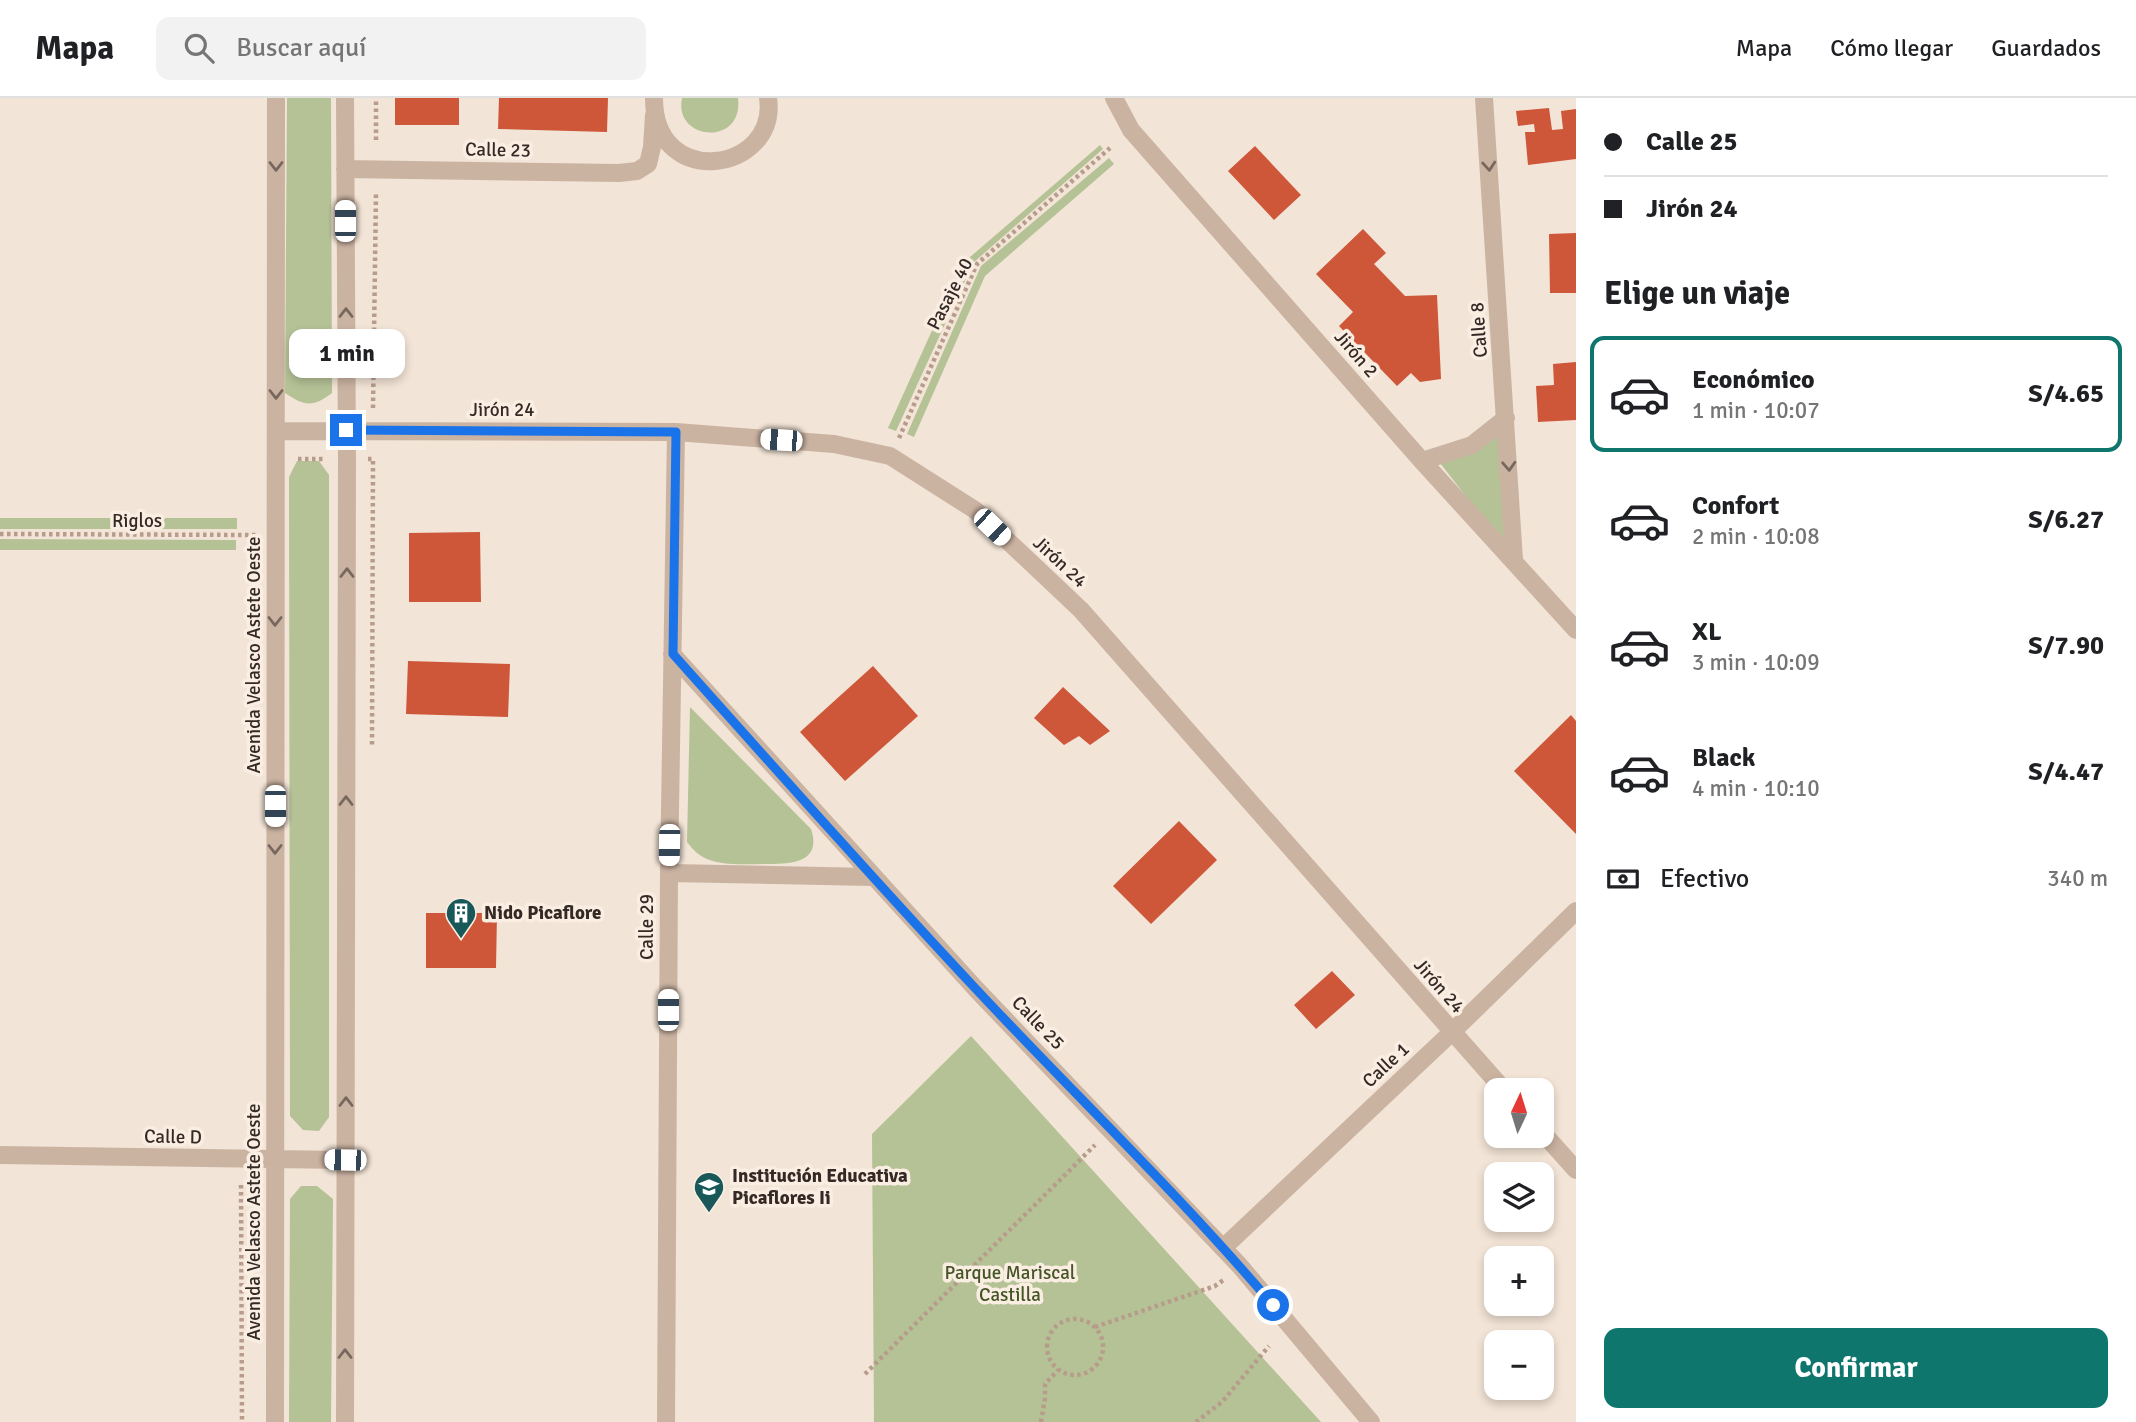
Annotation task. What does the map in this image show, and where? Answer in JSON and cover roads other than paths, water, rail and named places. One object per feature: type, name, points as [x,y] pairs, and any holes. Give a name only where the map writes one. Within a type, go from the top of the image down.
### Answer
[{"type":"street","name":"Avenida Velasco Astete Oeste","points":[[275,1422],[276,98]]},
{"type":"street","points":[[345,98],[345,1422]]},
{"type":"street","points":[[654,107],[661,133],[673,147],[688,158],[706,162],[725,160],[742,153],[756,141],[765,124],[768,98]]},
{"type":"street","name":"Jirón 2","points":[[1114,98],[1131,130],[1422,461],[1576,630]]},
{"type":"street","name":"Calle 8","points":[[1485,98],[1514,560]]},
{"type":"street","name":"Calle 23","points":[[345,169],[618,173],[637,171],[649,164],[654,107]]},
{"type":"street","points":[[1422,461],[1472,445],[1506,418]]},
{"type":"street","name":"Jirón 24","points":[[276,431],[676,432],[834,444],[890,456],[975,510],[1081,610],[1493,1078]]},
{"type":"street","name":"Calle 29","points":[[666,1422],[669,873],[676,432]]},
{"type":"street","name":"Calle 25","points":[[673,654],[872,877],[1240,1266],[1371,1422]]},
{"type":"street","points":[[669,873],[872,877]]},
{"type":"street","name":"Calle 1","points":[[1223,1248],[1576,911]]},
{"type":"street","points":[[1554,1145],[1576,1170]]},
{"type":"street","name":"Calle D","points":[[0,1155],[345,1160]]},
{"type":"place","name":"Nido Picaflore","points":[[461,940]]},
{"type":"place","name":"Institución Educativa Picaflores Ii","points":[[709,1214]]},
{"type":"park label","name":"Parque Mariscal Castilla","points":[[1010,1284]]}]
